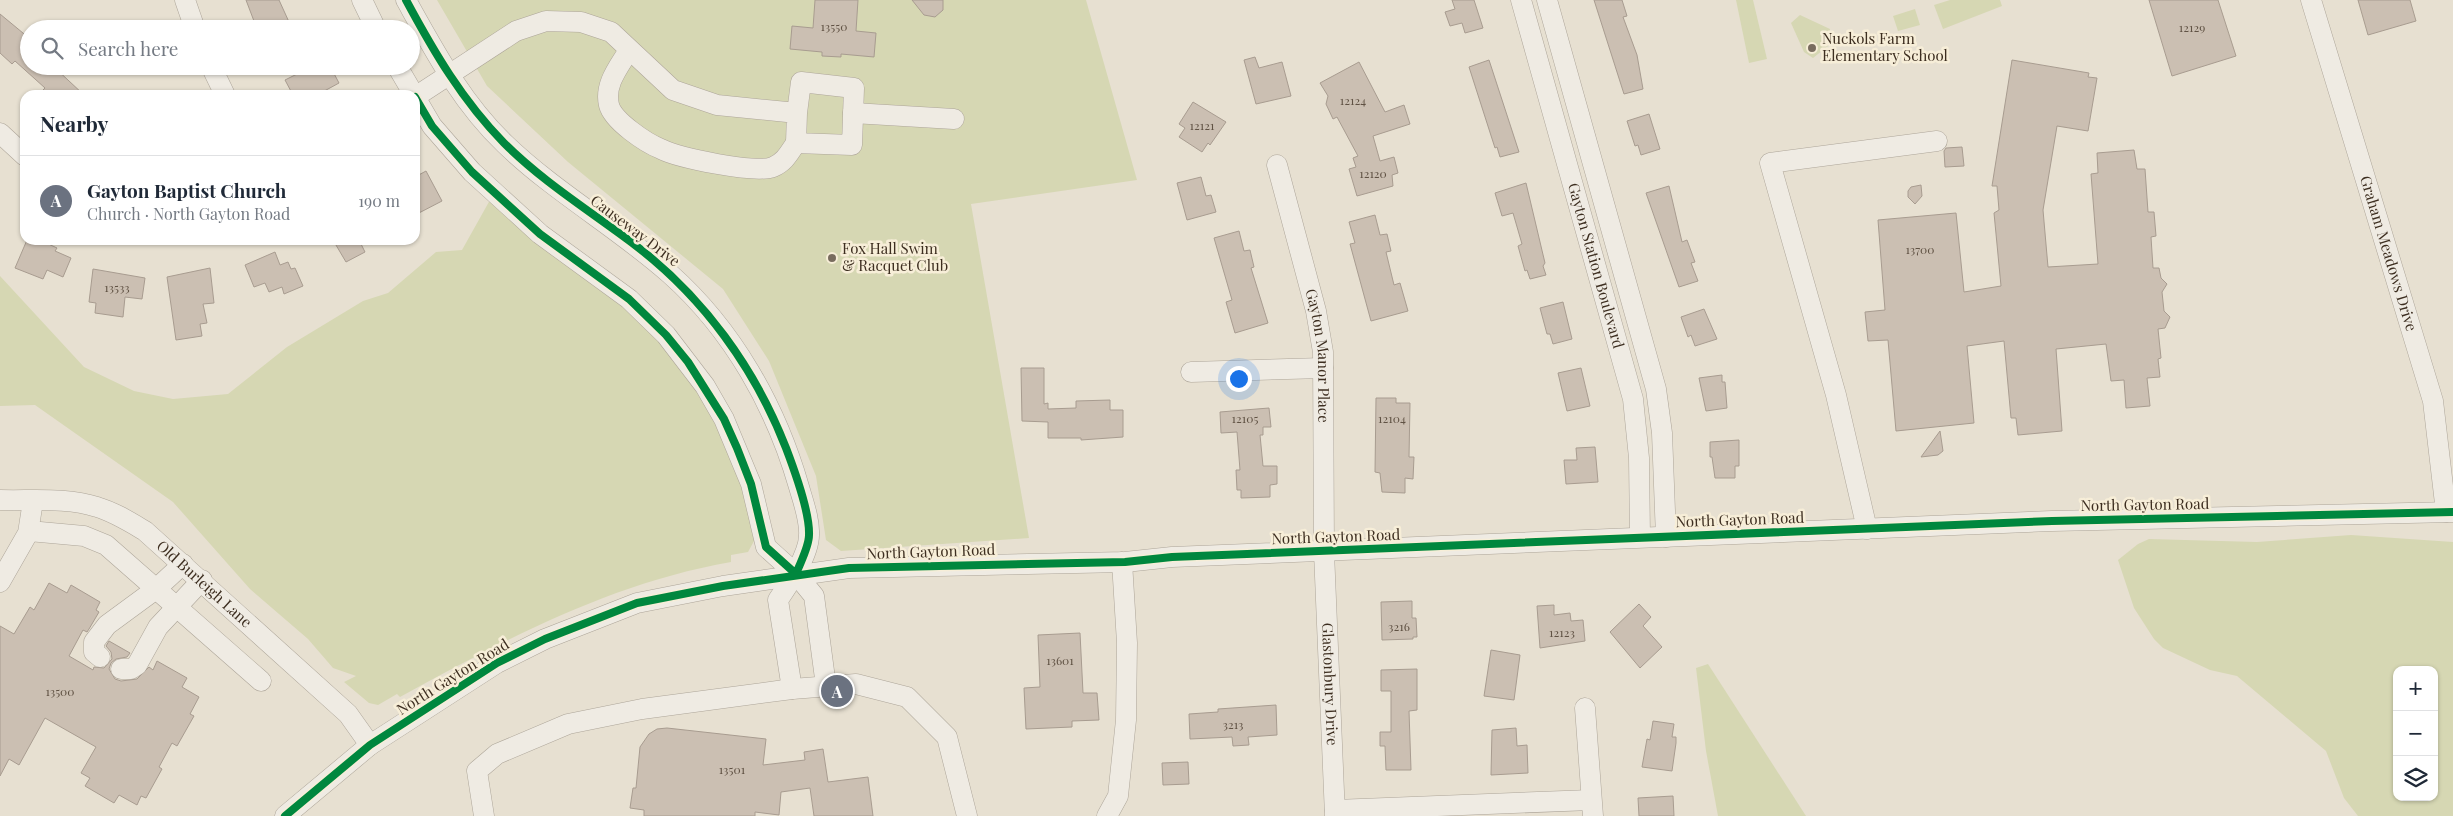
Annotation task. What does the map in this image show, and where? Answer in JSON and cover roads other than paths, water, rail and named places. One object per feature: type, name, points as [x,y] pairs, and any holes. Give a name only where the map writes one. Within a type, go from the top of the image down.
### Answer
[{"type":"street","points":[[185,0],[193,20]]},
{"type":"street","points":[[362,0],[372,20]]},
{"type":"street","name":"Causeway Drive","points":[[406,0],[417,20]]},
{"type":"street","name":"Gayton Station Boulevard","points":[[1521,0],[1633,399],[1639,458],[1640,537]]},
{"type":"street","name":"Gayton Station Boulevard","points":[[1547,0],[1656,389],[1662,433],[1666,537]]},
{"type":"street","name":"Graham Meadows Drive","points":[[2311,0],[2433,401],[2450,512]]},
{"type":"street","points":[[420,93],[516,31],[546,21],[581,22],[612,32],[673,90],[717,105],[797,113]]},
{"type":"street","name":"Causeway Drive","points":[[420,25],[449,76],[481,118],[505,144],[568,198],[635,245],[671,275],[699,304],[729,340],[758,387],[777,424],[803,501],[810,536],[796,574],[778,600],[792,689]]},
{"type":"street","points":[[629,50],[609,83],[609,107],[628,129],[661,150],[696,160],[746,168],[771,168],[784,161],[796,143],[801,82],[854,88],[852,145],[796,143]]},
{"type":"street","points":[[215,75],[223,90]]},
{"type":"street","points":[[402,75],[411,90]]},
{"type":"street","points":[[420,105],[432,126],[478,178],[540,234],[629,298],[666,335],[688,362],[724,419],[737,448],[751,484],[766,547],[796,574],[814,596],[826,686]]},
{"type":"street","points":[[853,112],[954,119]]},
{"type":"street","points":[[0,133],[20,151]]},
{"type":"street","points":[[1867,528],[1836,394],[1770,162],[1937,141]]},
{"type":"street","name":"Gayton Manor Place","points":[[1277,165],[1316,311],[1323,368],[1324,552]]},
{"type":"street","points":[[1191,372],[1323,368]]},
{"type":"street","name":"Old Burleigh Lane","points":[[0,500],[78,503],[96,506],[120,516],[145,531],[202,580],[348,714],[370,745]]},
{"type":"street","points":[[0,582],[23,545],[29,531],[33,501]]},
{"type":"street","name":"North Gayton Road","points":[[285,816],[370,745],[497,663],[545,639],[637,603],[796,574],[849,568],[1122,562],[1179,557],[2052,521],[2450,512]]},
{"type":"street","points":[[29,531],[84,536],[106,546],[261,681]]},
{"type":"street","name":"Glastonbury Drive","points":[[1324,552],[1335,813]]},
{"type":"street","points":[[1107,816],[1118,796],[1126,720],[1126,643],[1122,562]]},
{"type":"street","points":[[100,657],[94,652],[94,642],[107,625],[156,589],[183,564]]},
{"type":"street","points":[[121,669],[131,670],[137,664],[158,627],[176,605],[202,580]]},
{"type":"street","points":[[484,816],[477,771],[497,754],[568,724],[642,708],[792,689],[856,684],[907,697],[947,737],[967,816]]},
{"type":"street","points":[[1335,813],[1592,808],[1585,708]]},
{"type":"place","name":"Nuckols Farm Elementary School","points":[[1812,48]]},
{"type":"place","name":"Fox Hall Swim & Racquet Club","points":[[832,258]]},
{"type":"place","name":"Gayton Baptist Church","points":[[837,691]]}]
